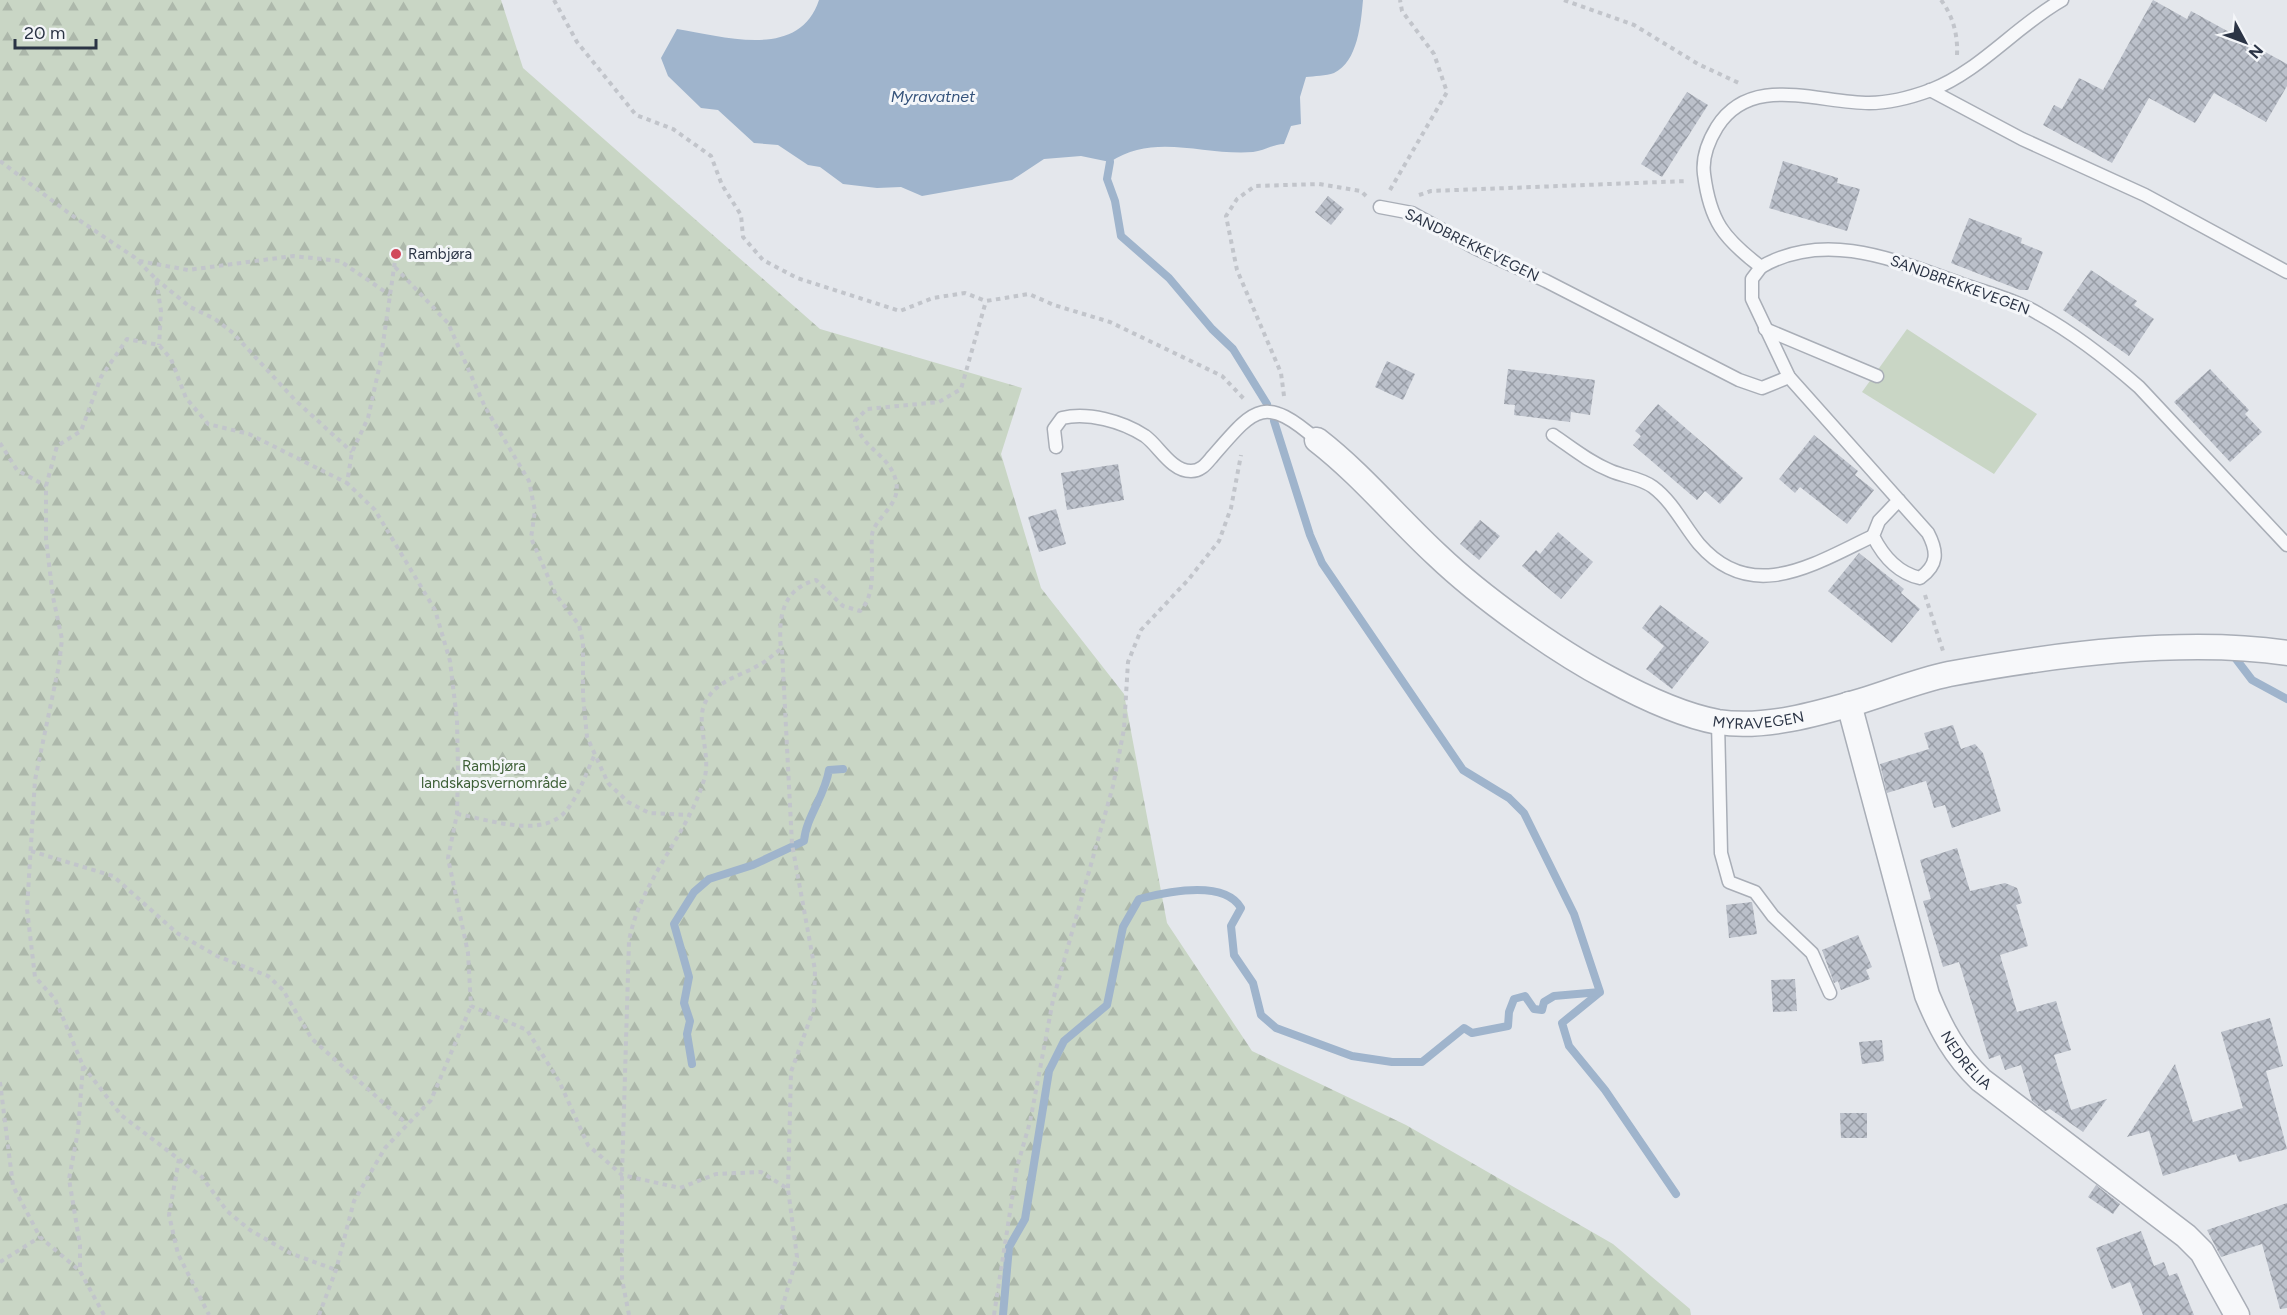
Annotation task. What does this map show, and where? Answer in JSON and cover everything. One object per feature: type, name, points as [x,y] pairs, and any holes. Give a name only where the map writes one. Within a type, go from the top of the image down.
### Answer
[{"type":"street","name":"MYRAVEGEN","points":[[1317,440],[1346,463],[1441,558],[1531,628],[1607,678],[1687,713],[1718,722],[1745,723],[1789,718],[1849,704],[1946,675],[2019,663],[2134,651],[2202,647],[2253,648],[2287,653]]},
{"type":"street","name":"NEDRELIA","points":[[1849,704],[1927,995],[1942,1032],[1960,1060],[1981,1080],[2186,1236],[2202,1252],[2237,1315]]},
{"type":"lane","points":[[1873,536],[1879,548],[1905,575],[1920,578],[1930,571],[1936,548],[1928,533],[1789,377],[1765,330],[1752,299],[1752,279],[1761,267],[1741,251],[1713,217],[1707,196],[1704,168],[1710,138],[1720,123],[1739,104],[1763,94],[1790,94],[1871,103],[1930,90],[1955,78],[2032,19],[2062,0]]},
{"type":"lane","points":[[1930,90],[2022,139],[2145,195],[2287,272]]},
{"type":"lane","name":"SANDBREKKEVEGEN","points":[[1380,207],[1412,213],[1475,248],[1546,281],[1739,380],[1762,388],[1789,377]]},
{"type":"lane","name":"SANDBREKKEVEGEN","points":[[1761,267],[1781,255],[1804,250],[1866,252],[2037,312],[2112,363],[2139,387],[2287,545]]},
{"type":"lane","points":[[1765,330],[1877,376]]},
{"type":"lane","points":[[1056,447],[1054,429],[1062,418],[1073,416],[1114,421],[1145,436],[1175,466],[1191,471],[1200,470],[1245,421],[1257,413],[1271,411],[1286,414],[1317,440]]},
{"type":"lane","points":[[1553,435],[1586,459],[1612,472],[1641,480],[1654,488],[1713,560],[1730,571],[1749,576],[1794,571],[1873,536],[1879,521],[1899,500]]},
{"type":"lane","points":[[1718,722],[1721,853],[1729,882],[1755,892],[1773,916],[1812,953],[1830,993]]},
{"type":"path","points":[[554,0],[577,42],[636,115],[673,129],[711,156],[722,185],[741,215],[743,237],[763,260],[797,278],[900,311],[933,298],[965,293],[986,301],[1029,294],[1054,305],[1110,322],[1222,376],[1257,413]]},
{"type":"path","points":[[1380,207],[1447,92],[1434,54],[1402,11],[1400,0]]},
{"type":"path","points":[[1564,0],[1634,25],[1698,64],[1763,94]]},
{"type":"path","points":[[1941,0],[1951,17],[1958,43],[1955,78]]},
{"type":"path","points":[[0,161],[69,214],[139,261],[156,279],[190,307],[214,319],[233,333],[295,400],[352,452]]},
{"type":"path","points":[[347,483],[352,452],[368,418],[380,364],[396,254]]},
{"type":"path","points":[[139,261],[188,270],[293,256],[340,261],[390,295]]},
{"type":"path","points":[[394,266],[448,323],[485,407],[529,481],[535,511],[531,538],[555,595],[579,625],[584,642],[583,696],[587,737],[608,783],[628,802],[649,813],[689,815]]},
{"type":"path","points":[[156,279],[161,311],[159,345]]},
{"type":"path","points":[[780,1315],[797,1257],[788,1189],[791,1072],[814,1008],[815,970],[792,844],[779,626],[786,602],[801,584],[816,580],[843,606],[860,611],[867,603],[873,561],[872,532],[891,507],[897,485],[891,467],[858,435],[855,421],[867,409],[939,402],[961,389],[986,301]]},
{"type":"path","points":[[319,1315],[336,1269],[354,1201],[385,1148],[431,1100],[471,1006],[468,953],[448,858],[457,814],[457,720],[450,662],[435,610],[375,510],[347,483],[249,434],[208,423],[186,398],[171,359],[159,345],[127,339],[101,377],[81,431],[57,446],[46,486],[46,539],[53,597],[62,639],[59,665],[35,780],[27,909],[35,977],[55,999],[83,1066],[122,1115],[202,1177],[227,1211],[250,1230],[290,1252],[336,1269]]},
{"type":"path","points":[[994,1315],[1017,1167],[1030,1122],[1053,1000],[1113,786],[1124,729],[1128,662],[1141,630],[1188,580],[1219,540],[1231,508],[1245,421]]},
{"type":"path","points":[[0,443],[17,470],[46,486]]},
{"type":"path","points":[[1920,578],[1946,657],[1946,675]]},
{"type":"path","points":[[629,1315],[622,1280],[622,1175],[629,941],[634,917],[647,886],[689,815],[704,780],[708,759],[703,725],[704,705],[719,683],[760,665],[782,649]]},
{"type":"path","points":[[457,814],[526,825],[545,824],[564,813],[579,791],[595,754]]},
{"type":"path","points":[[31,851],[113,876],[177,933],[217,956],[268,976],[283,990],[312,1039],[407,1124]]},
{"type":"path","points":[[471,1006],[527,1030],[559,1081],[588,1145],[622,1175],[680,1188],[716,1174],[761,1172],[788,1189]]},
{"type":"path","points":[[80,1271],[80,1245],[69,1179],[78,1131],[83,1066]]},
{"type":"path","points":[[0,1082],[13,1186],[40,1237],[80,1271],[104,1315]]},
{"type":"path","points":[[179,1159],[169,1215],[178,1254],[208,1315]]},
{"type":"path","points":[[0,1262],[40,1237]]},
{"type":"green space","name":"Rambjøra landskapsvernområde","points":[[0,0],[501,0],[523,68],[820,329],[1022,388],[1001,454],[1041,588],[1124,694],[1167,923],[1252,1051],[1406,1125],[1613,1244],[1690,1309],[1691,1315],[0,1315]]},
{"type":"green space","points":[[1907,329],[2037,414],[1994,474],[1862,392]]},
{"type":"water","name":"Myravatnet","points":[[819,0],[1363,0],[1357,41],[1353,51],[1342,68],[1334,73],[1306,77],[1300,97],[1301,124],[1291,126],[1284,144],[1253,152],[1180,147],[1144,148],[1127,153],[1110,162],[1081,156],[1044,159],[1012,180],[922,196],[901,187],[877,188],[843,184],[820,167],[808,165],[778,145],[754,143],[718,110],[701,108],[668,76],[661,58],[677,29],[737,39],[777,38],[795,31],[809,19]]},
{"type":"building","points":[[2153,0],[2187,19],[2191,11],[2287,64],[2287,86],[2266,122],[2214,93],[2195,123],[2149,98],[2112,163],[2043,125],[2054,105],[2062,109],[2079,78],[2103,90]]},
{"type":"building","points":[[1687,92],[1708,105],[1662,177],[1641,164]]},
{"type":"building","points":[[1783,161],[1838,178],[1837,183],[1860,189],[1847,231],[1769,208]]},
{"type":"building","points":[[1328,196],[1344,209],[1331,225],[1315,212]]},
{"type":"building","points":[[1969,218],[2022,238],[2021,243],[2043,252],[2028,290],[2020,290],[1951,263]]},
{"type":"building","points":[[2091,270],[2137,301],[2134,305],[2154,319],[2129,356],[2063,310]]},
{"type":"building","points":[[1387,361],[1415,374],[1403,400],[1375,387]]},
{"type":"building","points":[[1508,369],[1595,380],[1590,415],[1571,412],[1570,422],[1514,415],[1515,405],[1504,404]]},
{"type":"building","points":[[2210,369],[2249,410],[2245,414],[2262,432],[2230,462],[2174,402]]},
{"type":"building","points":[[1658,404],[1743,478],[1720,504],[1705,491],[1697,500],[1633,445],[1641,436],[1635,431]]},
{"type":"building","points":[[1814,435],[1858,471],[1855,475],[1874,490],[1847,524],[1800,487],[1795,493],[1779,479]]},
{"type":"building","points":[[1118,464],[1124,500],[1067,510],[1061,473]]},
{"type":"building","points":[[1056,509],[1066,544],[1039,552],[1028,517]]},
{"type":"building","points":[[1480,520],[1500,536],[1479,560],[1460,544]]},
{"type":"building","points":[[1558,532],[1593,562],[1561,599],[1522,566],[1536,550],[1540,554]]},
{"type":"building","points":[[1859,553],[1904,589],[1901,593],[1920,609],[1892,643],[1828,591]]},
{"type":"building","points":[[1660,605],[1709,642],[1672,689],[1646,669],[1664,646],[1642,628]]},
{"type":"building","points":[[1953,725],[1961,749],[1975,744],[1983,753],[2001,811],[1952,828],[1945,805],[1934,808],[1926,781],[1887,793],[1880,764],[1929,749],[1924,733]]},
{"type":"building","points":[[1957,848],[1970,891],[2005,883],[2017,888],[2022,903],[2016,905],[2028,946],[2000,955],[2017,1012],[2056,1001],[2071,1050],[2054,1055],[2071,1110],[2107,1099],[2083,1132],[2050,1109],[2045,1111],[2032,1101],[2021,1065],[2005,1070],[2000,1055],[1989,1059],[1959,962],[1943,967],[1923,901],[1931,899],[1920,860]]},
{"type":"building","points":[[1752,902],[1757,934],[1729,938],[1726,905]]},
{"type":"building","points":[[1858,935],[1872,967],[1866,970],[1870,979],[1841,990],[1838,981],[1834,983],[1822,950]]},
{"type":"building","points":[[1795,979],[1797,1011],[1773,1012],[1771,980]]},
{"type":"building","points":[[2270,1018],[2283,1066],[2266,1071],[2287,1149],[2239,1162],[2236,1154],[2163,1176],[2149,1131],[2127,1137],[2175,1064],[2193,1122],[2243,1108],[2221,1032]]},
{"type":"building","points":[[1882,1040],[1884,1061],[1862,1064],[1859,1042]]},
{"type":"building","points":[[1840,1113],[1867,1113],[1867,1138],[1841,1138]]},
{"type":"building","points":[[2096,1185],[2120,1204],[2113,1214],[2088,1197]]},
{"type":"building","points":[[2287,1203],[2287,1308],[2280,1309],[2262,1244],[2221,1257],[2207,1230]]},
{"type":"building","points":[[2141,1231],[2154,1266],[2164,1262],[2169,1276],[2177,1273],[2194,1315],[2143,1315],[2130,1282],[2112,1289],[2096,1248]]},
{"type":"waterway","points":[[1110,162],[1107,179],[1115,201],[1121,236],[1169,278],[1212,329],[1233,349],[1267,404]]},
{"type":"waterway","points":[[1003,1315],[1009,1247],[1025,1219],[1049,1071],[1064,1041],[1107,1005],[1123,927],[1139,899],[1164,893],[1194,890],[1222,893],[1233,899],[1241,908],[1231,926],[1234,955],[1253,983],[1261,1015],[1276,1028],[1352,1056],[1392,1062],[1422,1062],[1464,1028],[1472,1033],[1508,1026],[1509,1012],[1514,999],[1525,996],[1534,1009],[1542,1010],[1544,1002],[1554,996],[1600,992],[1574,914],[1524,813],[1509,798],[1463,770],[1322,563],[1310,535],[1274,421]]},
{"type":"waterway","points":[[2233,655],[2252,680],[2287,699]]},
{"type":"waterway","points":[[692,1064],[687,1034],[690,1021],[684,1003],[689,977],[674,924],[694,892],[709,879],[753,865],[804,841],[808,823],[824,789],[829,770],[843,769]]},
{"type":"waterway","points":[[1599,993],[1562,1023],[1569,1046],[1605,1090],[1676,1194]]},
{"type":"place","name":"Rambjøra","points":[[396,254]]}]
